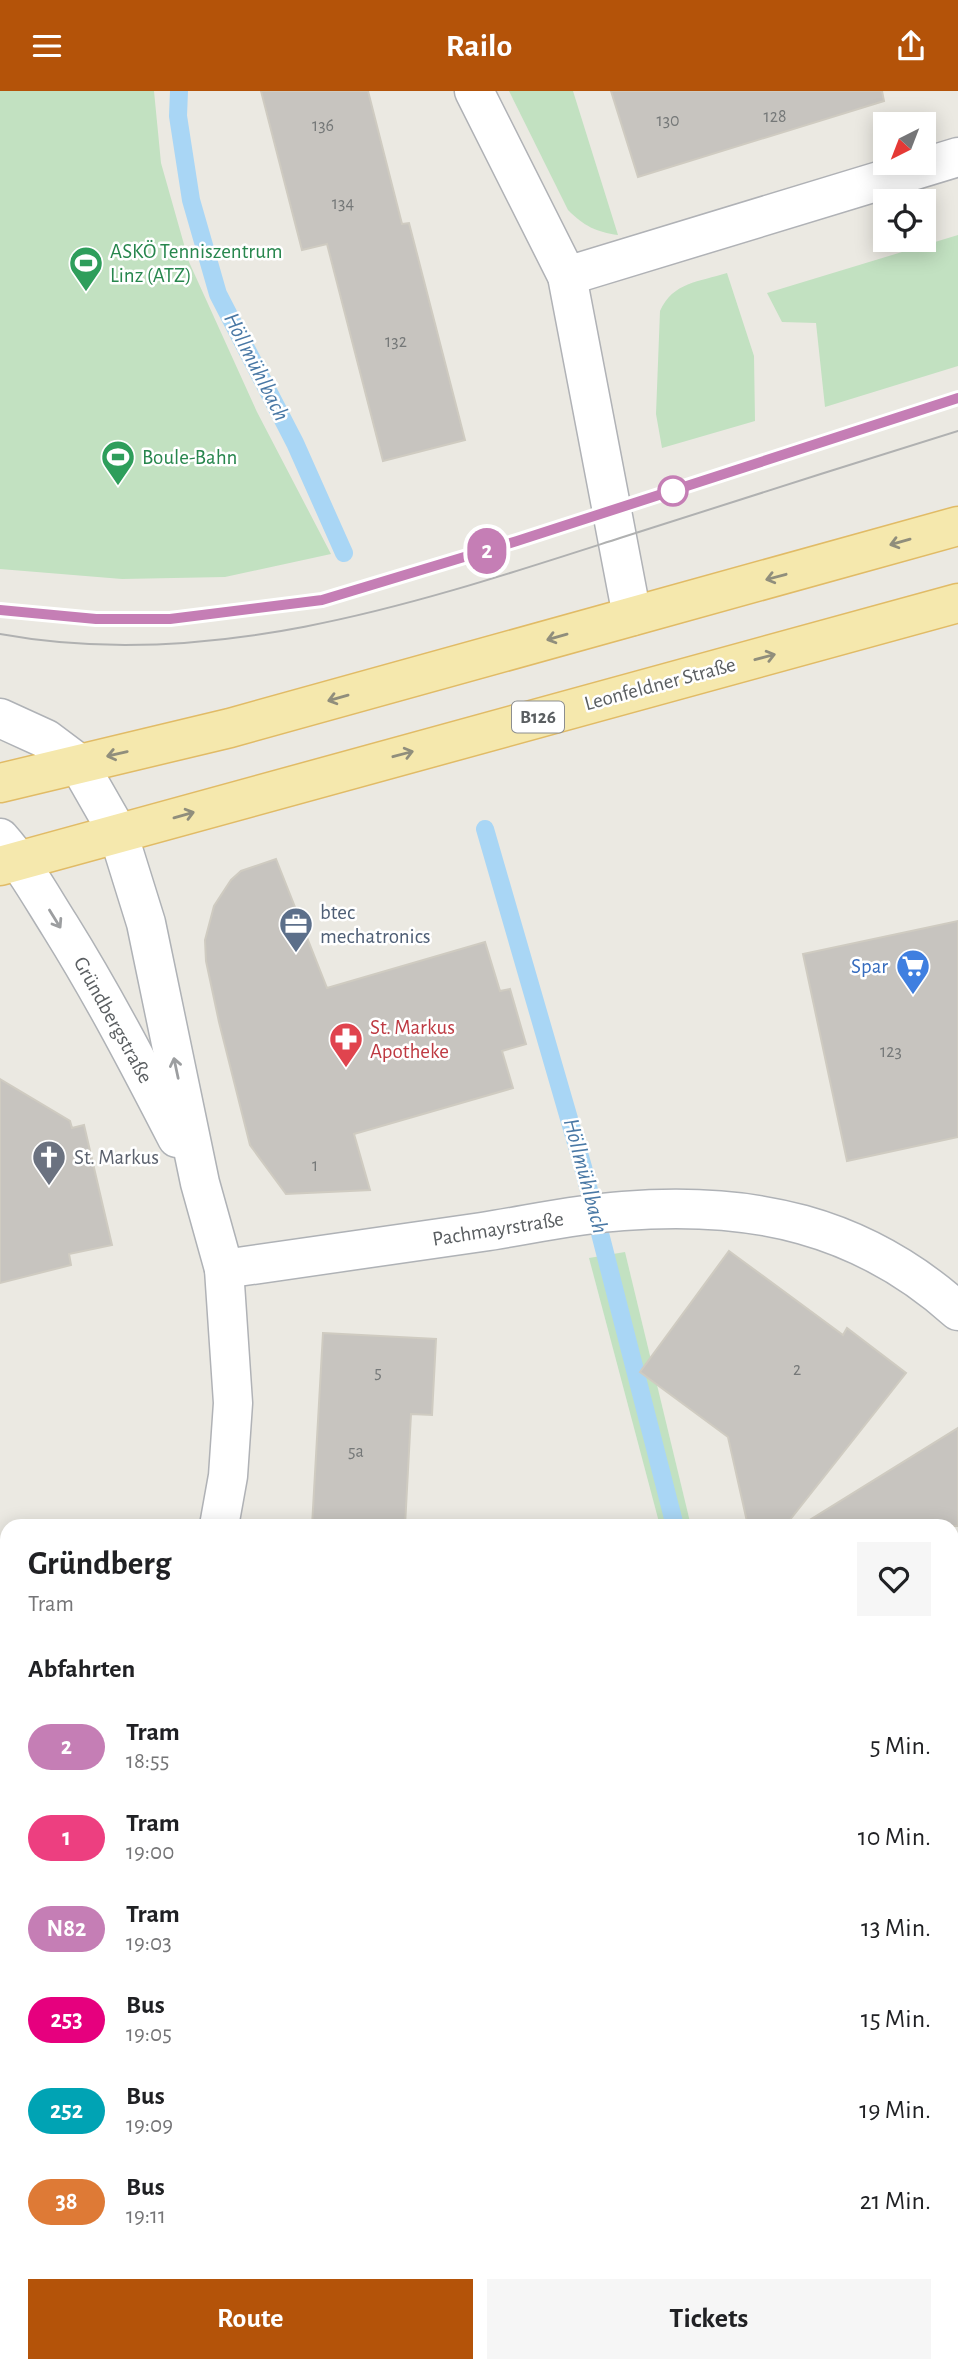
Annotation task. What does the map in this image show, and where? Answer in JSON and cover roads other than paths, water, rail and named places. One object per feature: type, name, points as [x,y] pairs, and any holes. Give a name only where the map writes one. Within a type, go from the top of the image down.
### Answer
[{"type":"main road","points":[[0,783],[230,728],[958,526]]},
{"type":"main road","name":"Leonfeldner Straße","points":[[7,855],[118,833],[958,603]]},
{"type":"street","points":[[474,91],[566,276],[632,616]]},
{"type":"street","points":[[566,276],[958,157]]},
{"type":"street","points":[[0,718],[46,739],[78,763],[118,833]]},
{"type":"street","name":"Gründbergstraße","points":[[118,833],[146,923],[200,1183],[224,1269],[233,1403],[228,1476],[220,1519]]},
{"type":"street","name":"Gründbergstraße","points":[[7,855],[132,1050],[200,1183]]},
{"type":"street","name":"Pachmayrstraße","points":[[224,1269],[622,1211],[694,1208],[741,1212],[813,1226],[874,1250],[926,1282],[958,1311]]},
{"type":"waterway","name":"Höllmühlbach","points":[[179,91],[178,116],[191,200],[218,294],[295,443],[344,553]]},
{"type":"waterway","name":"Höllmühlbach","points":[[485,829],[583,1167],[673,1519]]},
{"type":"tram line","points":[[0,610],[75,618],[170,619],[322,600],[553,530],[958,398]]},
{"type":"tram line","name":"2","points":[[0,610],[96,619],[170,619],[322,600],[395,580],[958,398]]},
{"type":"tram line","points":[[0,634],[79,644],[158,644],[237,638],[315,625],[469,585],[958,431]]},
{"type":"place","name":"ASKÖ Tenniszentrum Linz (ATZ)","points":[[86,293]]},
{"type":"place","name":"Boule-Bahn","points":[[118,487]]},
{"type":"place","name":"btec mechatronics","points":[[296,954]]},
{"type":"place","name":"Spar","points":[[913,996]]},
{"type":"place","name":"St. Markus Apotheke","points":[[346,1069]]},
{"type":"place","name":"St. Markus","points":[[49,1187]]}]
